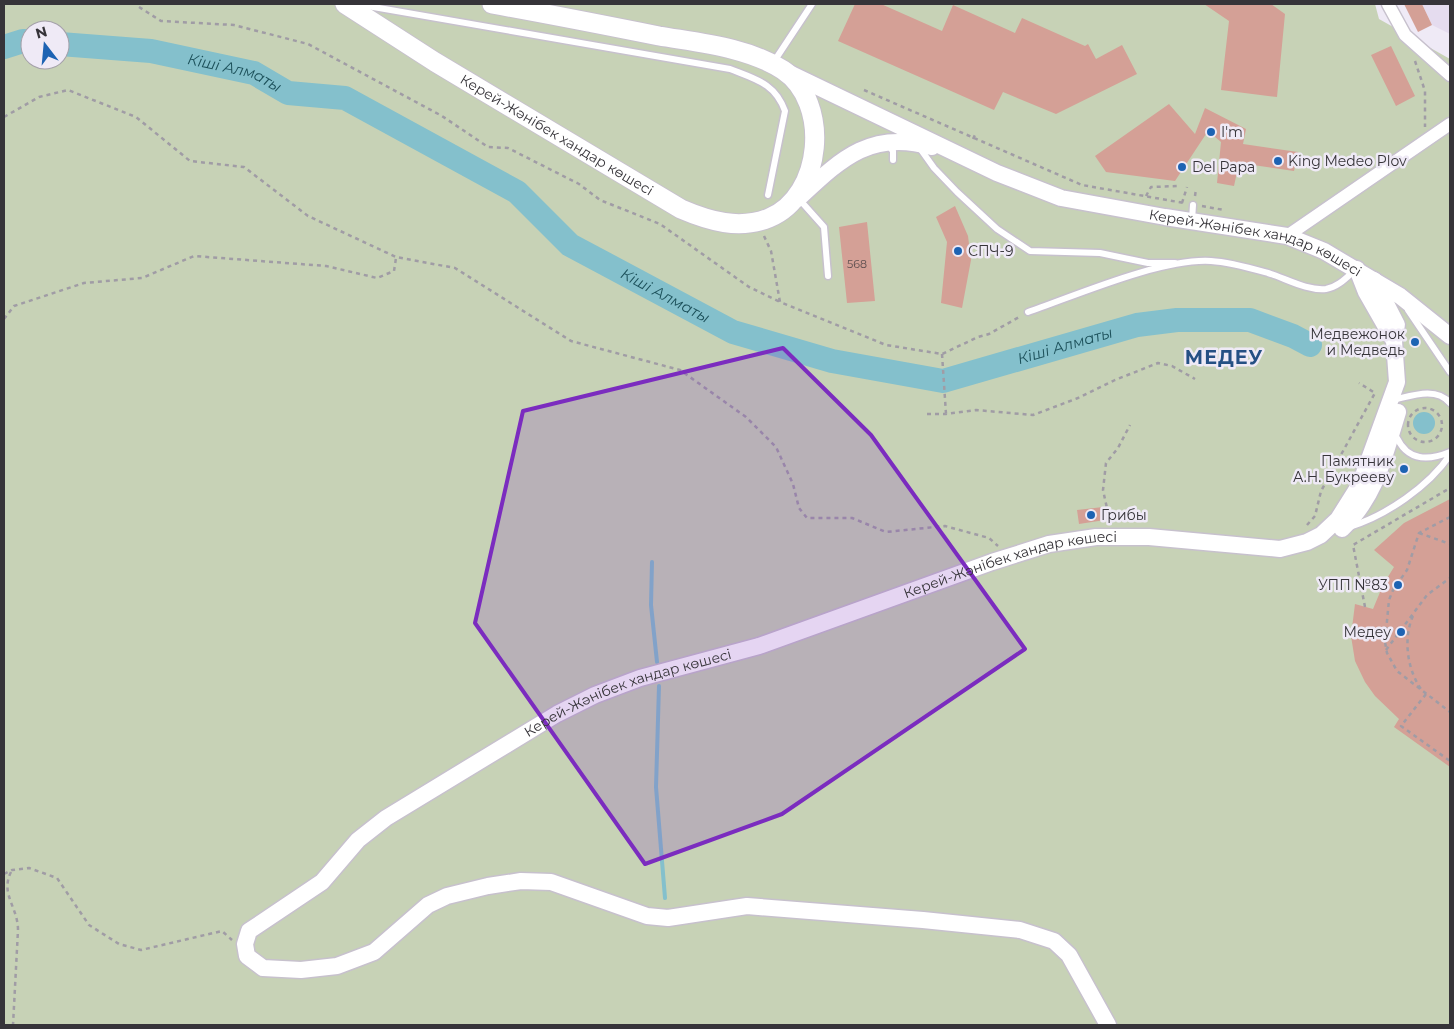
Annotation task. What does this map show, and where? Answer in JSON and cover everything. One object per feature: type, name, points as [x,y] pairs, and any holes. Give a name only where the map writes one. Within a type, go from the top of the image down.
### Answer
[{"type":"main road","name":"Керей-Жәнібек хандар көшесі","points":[[345,4],[434,62],[681,209],[705,219],[721,222],[756,222],[781,211],[805,182],[814,151],[815,134],[813,118],[807,99],[800,88],[778,68],[736,50],[492,4]]},
{"type":"street","points":[[1388,4],[1405,35],[1450,76]]},
{"type":"street","name":"Керей-Жәнібек хандар көшесі","points":[[778,68],[1024,185],[1061,198],[1192,213],[1287,236],[1324,251],[1357,268],[1366,292],[1394,341],[1397,399]]},
{"type":"street","points":[[1287,236],[1425,143],[1450,124]]},
{"type":"street","name":"Керей-Жәнібек хандар көшесі","points":[[781,211],[799,198],[845,157],[866,148],[885,143],[917,143],[970,158]]},
{"type":"street","points":[[1357,268],[1400,296],[1450,336]]},
{"type":"street","name":"Керей-Жәнібек хандар көшесі","points":[[247,956],[245,944],[249,931],[322,882],[358,840],[386,818],[557,714],[595,695],[640,678],[759,646],[992,562],[1049,544],[1096,537],[1148,537],[1280,549],[1307,542],[1334,530],[1360,484],[1406,378],[1406,353],[1396,325],[1374,279]]},
{"type":"street","points":[[247,956],[264,968],[301,970],[337,966],[374,952],[428,905],[447,896],[488,886],[521,881],[551,882],[647,916],[668,918],[747,906],[1020,930],[1054,940],[1070,955],[1108,1025]]},
{"type":"lane","points":[[355,4],[730,69],[772,88],[785,111],[768,195]]},
{"type":"lane","points":[[778,68],[812,4]]},
{"type":"lane","points":[[885,143],[893,150],[893,160]]},
{"type":"lane","points":[[917,143],[934,168],[957,192],[997,229],[1030,252],[1100,253],[1148,263],[1212,261],[1266,272],[1313,288],[1326,289],[1338,285],[1357,268]]},
{"type":"lane","points":[[799,198],[824,227],[828,276]]},
{"type":"lane","points":[[1028,312],[1135,275],[1186,263]]},
{"type":"lane","points":[[1400,296],[1450,372]]},
{"type":"lane","points":[[1397,399],[1429,393],[1442,397],[1450,404]]},
{"type":"lane","points":[[1397,438],[1401,447],[1410,455],[1421,458],[1436,458],[1450,454]]},
{"type":"lane","points":[[1334,530],[1373,518],[1428,482],[1450,454]]},
{"type":"path","points":[[139,7],[161,21],[234,25],[308,44],[433,111],[488,147],[508,148],[579,184],[600,200],[660,224],[749,287],[780,302],[886,345],[942,354],[978,337],[989,334],[1028,312]]},
{"type":"path","points":[[1413,58],[1425,91],[1425,143]]},
{"type":"path","points":[[4,117],[39,96],[68,90],[136,117],[190,160],[244,167],[308,216],[396,257],[455,268],[572,341],[680,370],[746,417],[776,446],[793,484],[800,508],[806,518],[852,518],[886,532],[945,526],[989,538],[1001,549]]},
{"type":"path","points":[[864,90],[1082,185],[1182,202],[1192,213],[1230,211]]},
{"type":"path","points":[[973,139],[976,133]]},
{"type":"path","points":[[1146,196],[1151,187],[1177,186]]},
{"type":"path","points":[[1182,202],[1187,187]]},
{"type":"path","points":[[756,222],[771,251],[780,302]]},
{"type":"path","points":[[4,319],[14,306],[84,283],[142,278],[194,256],[326,266],[377,278],[394,271],[396,257]]},
{"type":"path","points":[[942,354],[946,414]]},
{"type":"path","points":[[927,414],[946,414],[976,410],[1033,415],[1078,398],[1115,380],[1158,363],[1172,366],[1195,379]]},
{"type":"path","points":[[1302,530],[1315,516],[1321,491],[1374,393],[1359,383]]},
{"type":"path","points":[[1421,408],[1432,409],[1441,417],[1442,429],[1436,438],[1420,441],[1411,435],[1409,419],[1416,410],[1421,408]]},
{"type":"path","points":[[1110,526],[1103,490],[1106,463],[1118,448],[1130,425]]},
{"type":"path","points":[[1365,607],[1353,545],[1450,488]]},
{"type":"path","points":[[1418,532],[1450,517]]},
{"type":"path","points":[[1418,532],[1450,544]]},
{"type":"path","points":[[1418,532],[1408,570],[1393,590],[1389,600],[1384,632],[1386,650],[1397,671],[1450,712]]},
{"type":"path","points":[[1386,650],[1434,588],[1450,578]]},
{"type":"path","points":[[1418,608],[1409,626],[1408,648],[1417,683],[1426,695]]},
{"type":"path","points":[[1426,695],[1401,726],[1450,761]]},
{"type":"path","points":[[4,874],[12,870],[29,868],[57,878],[89,925],[119,944],[142,950],[222,931],[247,956]]},
{"type":"path","points":[[12,870],[6,882],[9,900],[18,919],[12,1025]]},
{"type":"highlighted area","points":[[783,348],[871,435],[1025,649],[782,814],[645,864],[475,623],[523,411]]},
{"type":"shaded area","points":[[1422,4],[1450,4],[1450,34],[1432,25]]},
{"type":"green space","points":[[4,4],[1375,4],[1379,19],[1450,59],[1450,1025],[4,1025]]},
{"type":"water","points":[[1424,412],[1434,419],[1435,423],[1428,433],[1424,434],[1414,427],[1413,423],[1420,413]]},
{"type":"building","points":[[855,4],[881,4],[942,31],[953,5],[1015,33],[1022,18],[1085,46],[1088,44],[1096,59],[1122,45],[1137,74],[1056,114],[1003,92],[994,110],[838,41]]},
{"type":"building","points":[[1204,4],[1271,4],[1285,14],[1277,97],[1221,90],[1229,21]]},
{"type":"building","points":[[1404,4],[1422,4],[1432,25],[1418,32]]},
{"type":"building","points":[[1391,46],[1415,96],[1396,106],[1371,55]]},
{"type":"building","points":[[1169,104],[1195,134],[1205,108],[1246,129],[1243,144],[1298,152],[1294,171],[1239,163],[1234,186],[1217,183],[1221,142],[1208,131],[1175,181],[1106,172],[1095,156]]},
{"type":"building","name":"СПЧ-9","points":[[955,206],[968,236],[971,260],[962,308],[941,303],[947,242],[936,217]]},
{"type":"building","points":[[867,222],[875,301],[847,303],[839,227]]},
{"type":"building","name":"Медеу","points":[[1450,499],[1450,767],[1394,727],[1399,719],[1375,696],[1365,682],[1355,661],[1351,636],[1355,604],[1373,609],[1383,585],[1394,567],[1374,550],[1404,523]]},
{"type":"building","name":"Грибы","points":[[1103,507],[1105,520],[1079,524],[1077,510]]},
{"type":"waterway","name":"Кіші Алматы","points":[[4,47],[20,42]]},
{"type":"waterway","name":"Кіші Алматы","points":[[70,45],[151,51],[254,73],[288,93],[345,98],[517,192],[570,245],[733,332],[832,361],[943,381],[1137,325],[1177,320],[1250,320],[1293,336],[1310,345]]},
{"type":"waterway","points":[[652,562],[651,605],[657,662]]},
{"type":"waterway","points":[[659,686],[656,787],[665,898]]},
{"type":"place","name":"I'm","points":[[1211,132]]},
{"type":"place","name":"King Medeo Plov","points":[[1278,161]]},
{"type":"place","name":"Del Papa","points":[[1182,167]]},
{"type":"place","name":"СПЧ-9","points":[[958,251]]},
{"type":"place","name":"Медвежонок и Медведь","points":[[1415,342]]},
{"type":"place","name":"Памятник А.Н. Букрееву","points":[[1404,469]]},
{"type":"place","name":"Грибы","points":[[1091,515]]},
{"type":"place","name":"УПП №83","points":[[1398,585]]},
{"type":"place","name":"Медеу","points":[[1401,632]]},
{"type":"district","name":"МЕДЕУ","points":[[1224,357]]}]
